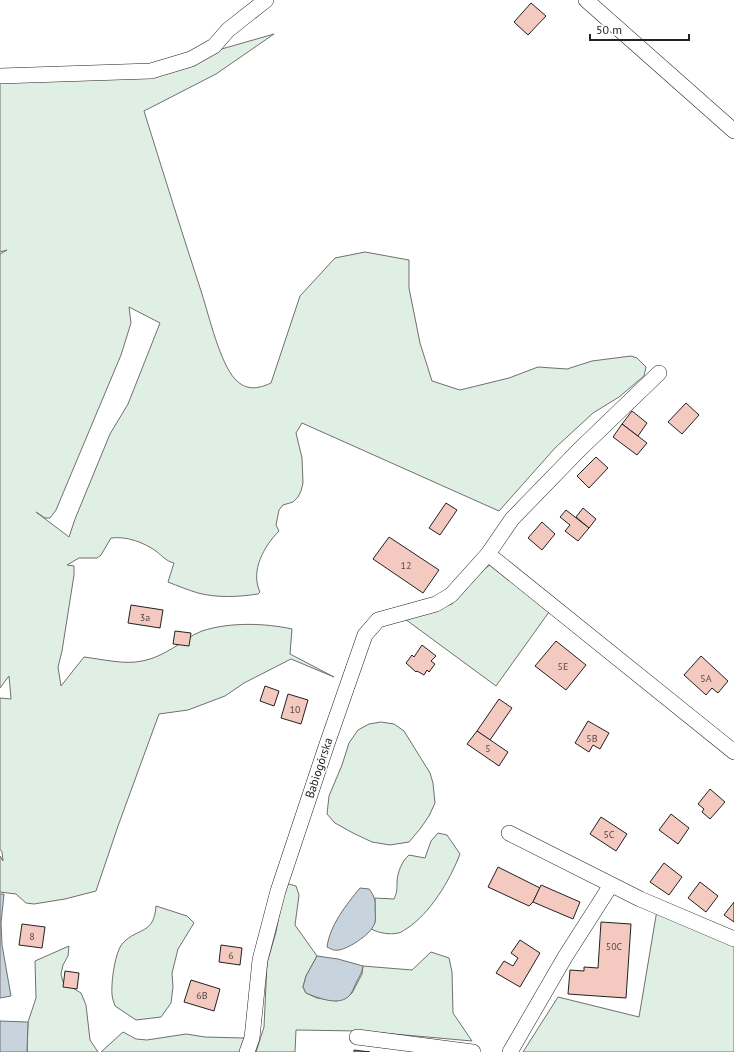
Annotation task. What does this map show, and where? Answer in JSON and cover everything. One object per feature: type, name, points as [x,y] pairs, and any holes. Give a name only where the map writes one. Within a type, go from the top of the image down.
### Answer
[{"type":"street","points":[[0,76],[151,71],[191,59],[214,46],[228,30],[266,0]]},
{"type":"street","points":[[586,0],[734,131]]},
{"type":"street","name":"Babiogórska","points":[[247,1052],[252,1038],[260,960],[278,891],[326,744],[365,635],[378,620],[436,604],[451,595],[488,554],[512,519],[579,450],[659,373]]},
{"type":"street","points":[[488,554],[734,752]]},
{"type":"street","points":[[509,833],[640,899],[734,939]]},
{"type":"street","points":[[510,1052],[565,957],[611,885]]},
{"type":"street","points":[[357,1037],[473,1052]]},
{"type":"green space","points":[[274,34],[216,74],[144,111],[220,351],[230,372],[243,386],[257,388],[271,383],[300,296],[335,258],[365,252],[409,260],[409,288],[420,343],[432,381],[460,390],[509,378],[538,367],[567,369],[592,361],[631,356],[637,358],[646,367],[644,376],[619,397],[593,413],[555,448],[499,511],[302,423],[296,433],[302,458],[303,483],[301,491],[293,502],[283,505],[279,510],[276,525],[279,531],[268,544],[260,559],[258,567],[257,584],[260,592],[258,594],[213,596],[198,593],[168,582],[174,563],[166,560],[146,545],[134,540],[123,538],[111,538],[101,555],[97,558],[79,558],[67,565],[74,566],[74,575],[58,667],[61,686],[84,657],[121,662],[142,661],[162,654],[202,631],[224,626],[247,624],[292,629],[290,654],[334,677],[291,659],[244,683],[225,696],[188,710],[159,714],[96,891],[65,899],[34,904],[26,903],[16,894],[0,892],[0,856],[3,861],[2,852],[0,849],[0,698],[11,699],[9,676],[0,688],[0,254],[7,250],[0,252],[0,81],[117,79]],"holes":[[[129,307],[160,323],[128,404],[110,434],[69,537],[36,512],[45,518],[50,518],[56,510],[121,355],[131,323]]]},
{"type":"green space","points":[[491,564],[549,612],[496,686],[405,619],[452,604],[483,570]]},
{"type":"green space","points":[[381,722],[394,724],[404,731],[430,773],[433,783],[435,803],[429,816],[409,842],[390,845],[372,842],[353,833],[335,823],[327,814],[329,796],[342,765],[349,743],[358,730],[369,724]]},
{"type":"green space","points":[[438,833],[447,835],[460,854],[451,875],[438,896],[415,923],[399,933],[381,933],[371,929],[375,922],[375,898],[394,899],[397,891],[398,875],[404,860],[409,855],[425,858],[431,841]]},
{"type":"green space","points":[[285,883],[296,886],[299,895],[295,925],[317,956],[306,976],[303,987],[306,993],[317,998],[337,1001],[352,993],[362,974],[363,966],[412,970],[431,952],[449,958],[452,972],[453,1013],[472,1041],[360,1031],[296,1030],[295,1052],[256,1052],[264,1027],[267,963],[276,932]]},
{"type":"green space","points":[[156,906],[187,916],[194,923],[178,949],[172,973],[173,987],[171,1003],[161,1017],[136,1020],[115,1006],[112,997],[114,967],[120,947],[129,938],[149,926],[155,915]]},
{"type":"green space","points":[[657,910],[734,942],[734,1052],[523,1052],[558,997],[639,1017]]},
{"type":"green space","points":[[69,946],[68,956],[63,965],[61,974],[63,982],[81,993],[86,1005],[90,1040],[98,1052],[27,1052],[28,1022],[36,998],[35,961]]},
{"type":"green space","points":[[123,1032],[136,1039],[147,1040],[186,1034],[205,1037],[244,1038],[240,1052],[101,1052]]},
{"type":"shaded area","points":[[360,888],[369,889],[374,898],[375,922],[370,931],[360,939],[344,949],[333,950],[327,947],[331,931],[344,908]]},
{"type":"shaded area","points":[[0,894],[4,894],[1,923],[2,945],[11,996],[0,998]]},
{"type":"shaded area","points":[[317,956],[338,959],[363,966],[352,992],[346,999],[335,1001],[306,993],[303,987],[306,976]]},
{"type":"shaded area","points":[[0,1021],[28,1022],[27,1052],[0,1052]]},
{"type":"building","points":[[531,3],[546,16],[528,35],[514,22]]},
{"type":"building","points":[[686,403],[699,415],[682,434],[668,422]]},
{"type":"building","points":[[632,411],[647,423],[638,436],[622,424]]},
{"type":"building","points":[[622,424],[647,443],[637,455],[613,437]]},
{"type":"building","points":[[596,457],[608,468],[589,488],[577,476]]},
{"type":"building","points":[[446,503],[457,510],[440,535],[429,528]]},
{"type":"building","points":[[583,508],[596,519],[589,528],[576,517]]},
{"type":"building","points":[[566,510],[589,528],[578,541],[565,531],[570,525],[560,517]]},
{"type":"building","points":[[542,522],[555,534],[542,550],[528,538]]},
{"type":"building","points":[[389,537],[439,570],[423,593],[373,559]]},
{"type":"building","points":[[131,605],[163,610],[160,628],[128,623]]},
{"type":"building","points":[[175,631],[191,633],[189,646],[173,644]]},
{"type":"building","points":[[556,641],[586,665],[566,690],[535,666]]},
{"type":"building","points":[[422,645],[436,656],[431,661],[435,664],[429,672],[427,670],[424,675],[417,671],[416,672],[406,663],[412,655],[414,657]]},
{"type":"building","points":[[701,656],[728,681],[718,693],[712,688],[706,695],[684,675]]},
{"type":"building","points":[[265,686],[279,691],[274,706],[260,701]]},
{"type":"building","points":[[288,694],[308,700],[301,724],[281,718]]},
{"type":"building","points":[[499,699],[512,708],[490,740],[477,731]]},
{"type":"building","points":[[588,721],[609,733],[600,749],[593,745],[589,752],[575,743]]},
{"type":"building","points":[[477,731],[508,752],[499,766],[467,744]]},
{"type":"building","points":[[710,789],[725,802],[710,819],[702,812],[704,809],[698,804]]},
{"type":"building","points":[[671,814],[689,828],[678,844],[659,830]]},
{"type":"building","points":[[601,817],[627,834],[616,851],[590,834]]},
{"type":"building","points":[[664,863],[682,877],[669,895],[650,882]]},
{"type":"building","points":[[498,867],[540,888],[533,902],[529,906],[488,887]]},
{"type":"building","points":[[700,882],[718,896],[706,912],[688,898]]},
{"type":"building","points":[[541,885],[580,902],[573,919],[533,902]]},
{"type":"building","points":[[734,902],[734,922],[724,915]]},
{"type":"building","points":[[601,922],[631,924],[626,998],[568,994],[570,970],[584,971],[584,967],[598,968]]},
{"type":"building","points":[[22,924],[45,927],[42,948],[19,945]]},
{"type":"building","points":[[520,940],[540,953],[520,987],[496,973],[504,961],[513,966],[518,958],[511,953]]},
{"type":"building","points":[[221,945],[242,948],[240,965],[219,962]]},
{"type":"building","points":[[65,971],[79,973],[77,989],[63,987]]},
{"type":"building","points":[[191,980],[220,989],[214,1011],[184,1002]]},
{"type":"building","points":[[354,1050],[370,1052],[354,1052]]}]
